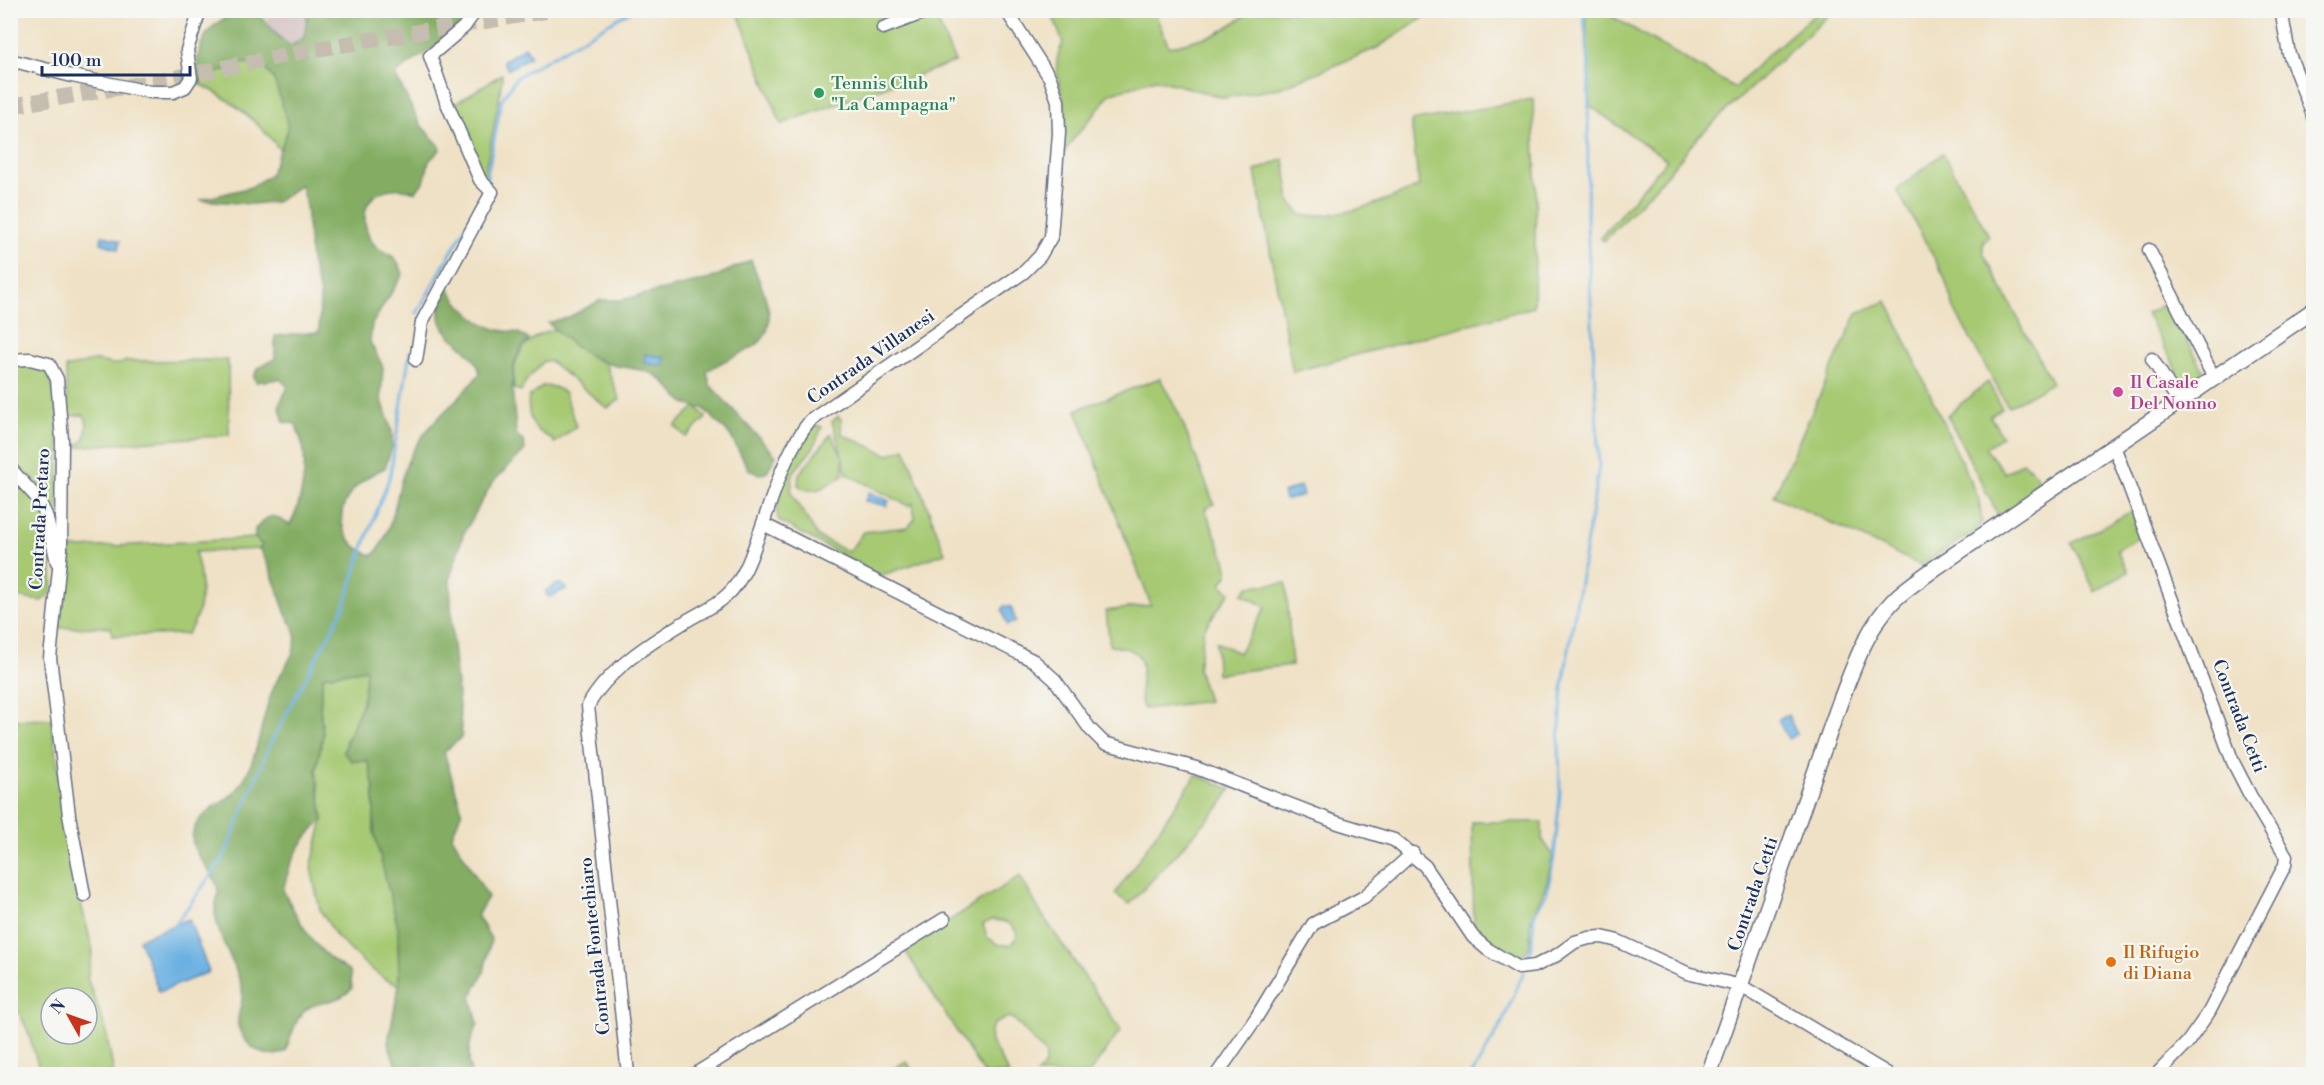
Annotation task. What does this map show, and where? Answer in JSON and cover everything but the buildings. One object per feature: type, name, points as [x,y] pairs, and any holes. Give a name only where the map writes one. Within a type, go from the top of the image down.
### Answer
[{"type":"main road","name":"Contrada Cetti","points":[[1709,1074],[1840,702],[1864,644],[1880,616],[1897,597],[1935,568],[2313,310]]},
{"type":"street","points":[[10,60],[150,92],[173,92],[185,87],[191,78],[187,50],[200,10]]},
{"type":"street","points":[[416,360],[422,322],[492,192],[480,180],[430,56],[464,27],[476,10]]},
{"type":"street","points":[[883,28],[931,10]]},
{"type":"street","name":"Contrada Villanesi","points":[[599,813],[588,718],[588,705],[596,691],[659,637],[726,596],[749,562],[786,462],[799,435],[810,421],[1024,272],[1040,256],[1051,237],[1059,134],[1058,102],[1050,78],[1006,10]]},
{"type":"street","points":[[2281,10],[2289,54],[2313,118]]},
{"type":"street","points":[[2149,250],[2214,378]]},
{"type":"street","name":"Contrada Pretaro","points":[[10,360],[30,359],[49,364],[57,379],[62,440],[58,566],[50,658],[69,815],[84,895]]},
{"type":"street","points":[[2152,359],[2179,402]]},
{"type":"street","name":"Contrada Cetti","points":[[2114,446],[2233,762],[2286,856],[2285,865],[2209,1012],[2187,1043],[2157,1074]]},
{"type":"street","points":[[10,468],[38,499],[45,515],[58,566]]},
{"type":"street","points":[[763,524],[1034,661],[1055,680],[1090,729],[1104,743],[1196,768],[1338,823],[1394,840],[1413,853],[1425,866],[1473,937],[1487,950],[1519,968],[1542,962],[1575,942],[1602,937],[1618,941],[1687,973],[1741,986],[1888,1074]]},
{"type":"street","name":"Contrada Fontechiaro","points":[[599,813],[628,1074]]},
{"type":"street","points":[[1217,1074],[1256,1018],[1313,924],[1364,897],[1413,853]]},
{"type":"street","points":[[696,1074],[944,919]]},
{"type":"shaded area","points":[[265,11],[308,11],[304,37],[291,46],[283,42],[267,21]]},
{"type":"green space","points":[[243,11],[258,15],[291,46],[304,37],[308,11],[472,11],[447,38],[395,74],[420,124],[439,145],[440,150],[429,161],[425,179],[416,192],[401,188],[386,190],[376,195],[367,206],[365,222],[369,237],[378,248],[396,260],[403,274],[372,324],[370,342],[383,367],[381,397],[392,432],[392,447],[385,468],[363,481],[347,499],[342,521],[345,532],[353,544],[373,556],[388,530],[403,473],[416,446],[430,426],[480,373],[468,352],[444,328],[440,317],[440,303],[446,284],[461,306],[474,318],[499,330],[519,333],[529,340],[521,349],[516,360],[512,384],[516,434],[524,442],[525,450],[492,483],[463,535],[450,578],[453,645],[462,737],[444,752],[462,811],[452,836],[488,897],[477,915],[491,939],[484,972],[471,997],[478,1024],[469,1049],[471,1074],[399,1074],[388,1043],[399,985],[398,927],[374,832],[374,787],[368,761],[352,761],[343,752],[363,701],[366,669],[323,676],[320,708],[323,735],[316,770],[323,820],[297,851],[283,890],[302,926],[318,947],[350,971],[352,988],[339,998],[305,1010],[295,1024],[286,1051],[279,1054],[271,1055],[257,1050],[241,1033],[238,1021],[242,989],[219,932],[215,909],[218,895],[216,882],[197,853],[192,838],[194,829],[203,816],[235,792],[247,774],[256,750],[269,699],[292,655],[296,641],[295,633],[260,549],[262,545],[255,538],[255,529],[267,518],[274,516],[290,525],[302,490],[303,445],[296,424],[284,422],[279,405],[288,387],[280,379],[256,382],[254,377],[257,369],[275,359],[275,336],[319,332],[320,294],[311,261],[306,206],[301,185],[276,202],[251,204],[200,200],[251,187],[270,175],[287,132],[287,121],[274,79],[261,64],[235,65],[198,83],[198,57],[205,37],[219,22]]},
{"type":"green space","name":"Tennis Club \"La Campagna\"","points":[[737,11],[933,11],[955,62],[781,124]]},
{"type":"green space","points":[[1051,11],[1154,11],[1169,47],[1217,34],[1252,11],[1443,11],[1426,16],[1377,48],[1280,88],[1225,98],[1155,79],[1109,94],[1065,151],[1060,161],[1066,115],[1057,62],[1063,43]]},
{"type":"green space","points":[[1586,11],[1603,11],[1735,88],[1764,58],[1819,11],[1833,11],[1698,137],[1662,180],[1604,241],[1600,238],[1667,160],[1590,106]]},
{"type":"green space","points":[[248,62],[260,65],[267,71],[285,106],[288,125],[280,150],[243,111],[198,83],[229,68]]},
{"type":"green space","points":[[502,74],[498,108],[483,181],[448,108]]},
{"type":"green space","points":[[1533,99],[1536,187],[1534,307],[1293,372],[1255,171],[1284,159],[1290,202],[1301,215],[1316,216],[1362,208],[1419,186],[1411,121]]},
{"type":"green space","points":[[1943,153],[1989,236],[1983,243],[1983,252],[2052,383],[2008,407],[1954,309],[1944,276],[1897,190]]},
{"type":"green space","points":[[751,260],[768,309],[769,321],[766,332],[760,342],[748,350],[707,371],[710,385],[776,456],[766,473],[759,474],[749,470],[730,435],[703,408],[694,407],[681,400],[655,375],[638,369],[611,365],[581,351],[548,323],[569,317],[601,300],[621,300],[710,279]]},
{"type":"green space","points":[[1887,301],[1979,500],[1982,522],[1973,533],[1920,565],[1774,496],[1857,313]]},
{"type":"green space","points":[[2168,302],[2207,378],[2179,397],[2168,376],[2177,370],[2146,314]]},
{"type":"green space","points":[[555,329],[575,347],[605,363],[620,400],[607,408],[550,361],[544,361],[526,381],[521,391],[514,389],[515,367],[521,350],[535,338]]},
{"type":"green space","points":[[228,360],[229,435],[74,447],[85,439],[87,423],[84,415],[67,416],[66,367],[94,361],[118,364],[126,361]]},
{"type":"green space","points":[[36,362],[48,373],[54,392],[59,435],[56,550],[52,549],[51,555],[52,592],[41,601],[11,596],[11,365]]},
{"type":"green space","points":[[1160,378],[1179,414],[1214,504],[1205,509],[1225,559],[1228,574],[1221,584],[1230,592],[1204,629],[1198,669],[1208,701],[1144,709],[1140,689],[1141,660],[1136,653],[1110,646],[1106,611],[1151,605],[1076,410]]},
{"type":"green space","points":[[1988,382],[2002,408],[1990,416],[2002,436],[1985,448],[2005,473],[2023,462],[2036,475],[2043,489],[1999,517],[1947,415]]},
{"type":"green space","points":[[543,386],[555,387],[565,393],[576,426],[555,443],[537,429],[530,416],[529,397]]},
{"type":"green space","points":[[696,406],[706,418],[686,437],[675,426]]},
{"type":"green space","points":[[838,416],[841,419],[842,434],[888,455],[905,448],[945,553],[880,576],[779,521],[777,497],[780,484],[792,457],[816,425],[822,427],[813,448],[793,473],[791,493],[818,537],[849,552],[863,532],[908,527],[915,519],[913,503],[908,506],[847,474],[832,422]]},
{"type":"green space","points":[[831,434],[843,458],[843,475],[821,488],[804,489],[798,485],[799,474]]},
{"type":"green space","points":[[2132,511],[2141,537],[2117,550],[2128,572],[2095,592],[2072,543]]},
{"type":"green space","points":[[255,538],[262,545],[260,549],[195,552],[201,583],[200,605],[187,634],[112,636],[111,627],[58,628],[63,549]]},
{"type":"green space","points":[[1286,583],[1292,665],[1217,674],[1216,642],[1239,653],[1266,607],[1242,594],[1249,586]]},
{"type":"green space","points":[[366,669],[361,707],[345,741],[352,761],[368,761],[374,787],[374,832],[398,927],[399,985],[385,979],[366,965],[337,937],[320,910],[311,868],[323,820],[316,770],[323,735],[320,708],[323,676]]},
{"type":"green space","points":[[51,719],[74,876],[93,951],[87,978],[90,986],[39,986],[39,1046],[99,1046],[99,1011],[105,1027],[114,1074],[41,1074],[27,1029],[11,997],[11,720]]},
{"type":"green space","points":[[1196,775],[1231,789],[1220,806],[1130,904],[1115,894]]},
{"type":"green space","points":[[1472,822],[1542,822],[1542,839],[1553,855],[1547,882],[1530,924],[1530,946],[1519,960],[1509,961],[1474,934]]},
{"type":"green space","points":[[1020,876],[1041,913],[1121,1030],[1089,1074],[1036,1074],[1044,1067],[1046,1055],[1015,1020],[1008,1017],[994,1024],[990,1031],[991,1042],[1009,1074],[984,1074],[904,949]],"holes":[[[992,920],[1005,922],[1012,926],[1017,937],[1010,945],[999,945],[987,937],[983,924]]]},
{"type":"green space","points":[[906,1061],[915,1074],[885,1074]]},
{"type":"water","points":[[525,47],[531,56],[508,70],[503,61]]},
{"type":"water","points":[[102,235],[120,241],[118,249],[101,243]]},
{"type":"water","points":[[645,354],[664,357],[663,366],[644,363]]},
{"type":"water","points":[[1300,486],[1303,495],[1285,500],[1283,493]]},
{"type":"water","points":[[869,492],[889,501],[887,506],[865,501]]},
{"type":"water","points":[[557,584],[562,584],[566,589],[550,597],[547,596],[545,591]]},
{"type":"water","points":[[1004,606],[1011,607],[1016,622],[1007,625],[1002,610]]},
{"type":"water","points":[[1788,715],[1797,734],[1788,739],[1778,720]]},
{"type":"water","points":[[189,919],[209,972],[159,992],[139,939]]},
{"type":"waterway","points":[[486,181],[502,99],[517,77],[632,10]]},
{"type":"waterway","points":[[1527,960],[1532,945],[1534,915],[1547,892],[1554,858],[1560,794],[1559,741],[1563,685],[1599,466],[1587,220],[1589,65],[1583,10]]},
{"type":"waterway","points":[[417,313],[473,214],[480,197]]},
{"type":"waterway","points":[[175,925],[224,857],[270,744],[344,607],[390,476],[410,351]]},
{"type":"waterway","points":[[1472,1074],[1500,1027],[1524,972]]},
{"type":"tunnel","points":[[10,106],[170,79],[310,50],[552,10]]},
{"type":"place","name":"Tennis Club \"La Campagna\"","points":[[819,93]]},
{"type":"place","name":"Il Casale Del Nonno","points":[[2118,392]]},
{"type":"place","name":"Il Rifugio di Diana","points":[[2111,962]]}]
